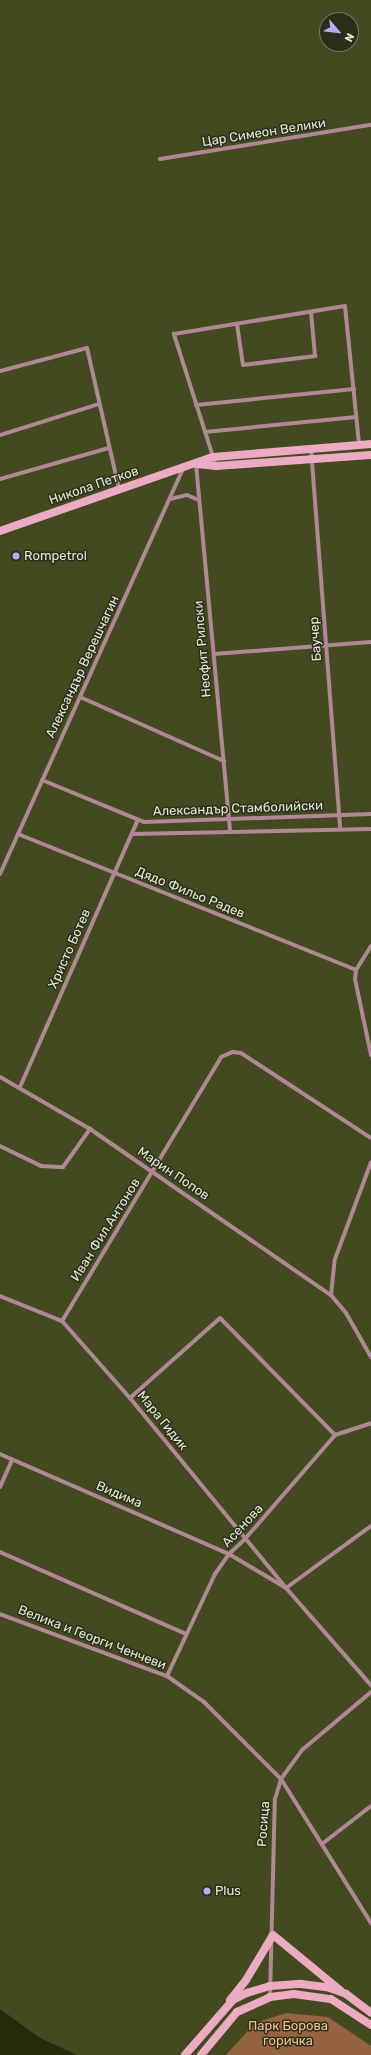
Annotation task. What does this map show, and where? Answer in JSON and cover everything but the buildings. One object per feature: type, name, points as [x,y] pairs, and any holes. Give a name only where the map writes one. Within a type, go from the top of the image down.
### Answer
[{"type":"street","name":"Цар Симеон Велики","points":[[160,159],[371,125]]},
{"type":"street","points":[[216,466],[174,334],[345,306],[359,445]]},
{"type":"street","points":[[237,324],[243,365],[315,356],[311,312]]},
{"type":"street","points":[[0,372],[87,348],[119,489]]},
{"type":"street","points":[[196,404],[354,390]]},
{"type":"street","points":[[0,435],[99,404]]},
{"type":"street","points":[[205,432],[356,417]]},
{"type":"street","name":"Никола Петков","points":[[0,531],[119,489],[183,469],[213,457],[371,444]]},
{"type":"street","points":[[0,479],[109,448]]},
{"type":"street","name":"Баучер","points":[[311,449],[340,828]]},
{"type":"street","name":"Никола Петков","points":[[196,464],[216,466],[371,456]]},
{"type":"street","name":"Неофит Рилски","points":[[196,464],[230,831]]},
{"type":"street","name":"Александър Верешчагин","points":[[0,874],[183,469]]},
{"type":"street","points":[[170,499],[187,495],[199,500]]},
{"type":"street","points":[[214,654],[371,642]]},
{"type":"street","points":[[80,697],[224,761]]},
{"type":"street","name":"Александър Стамболийски","points":[[42,780],[138,820],[149,823],[371,814]]},
{"type":"street","name":"Христо Ботев","points":[[20,1087],[138,820]]},
{"type":"street","name":"Александър Стамболийски","points":[[132,834],[340,828],[371,829]]},
{"type":"street","name":"Дядо Фильо Радев","points":[[18,834],[114,874],[356,970]]},
{"type":"street","points":[[371,946],[356,970],[356,990],[371,1055]]},
{"type":"street","name":"Иван Фил.Антонов","points":[[62,1321],[154,1173],[221,1057],[233,1052],[241,1053],[371,1138]]},
{"type":"street","name":"Марин Попов","points":[[0,1077],[20,1087],[90,1129],[331,1295],[346,1313],[371,1357]]},
{"type":"street","points":[[0,1146],[41,1166],[63,1167],[90,1129]]},
{"type":"street","points":[[331,1295],[336,1259],[371,1162]]},
{"type":"street","name":"Мара Гидик","points":[[0,1296],[62,1321],[130,1398],[245,1540],[371,1685]]},
{"type":"street","points":[[130,1398],[220,1318],[335,1435],[371,1423]]},
{"type":"street","name":"Асенова","points":[[167,1676],[215,1574],[229,1554],[245,1540],[335,1435]]},
{"type":"street","name":"Видима","points":[[0,1454],[229,1554]]},
{"type":"street","points":[[0,1487],[12,1460]]},
{"type":"street","points":[[286,1588],[371,1526]]},
{"type":"street","points":[[0,1552],[186,1634]]},
{"type":"street","name":"Мара Гидик","points":[[229,1554],[286,1588]]},
{"type":"street","name":"Велика и Георги Ченчеви","points":[[0,1614],[167,1676],[204,1702],[281,1779],[370,1917],[371,1923]]},
{"type":"street","name":"Росица","points":[[270,1997],[273,1935],[271,1877],[274,1799],[281,1779],[302,1750],[371,1692]]},
{"type":"street","points":[[322,1844],[371,1806]]},
{"type":"street","points":[[185,2055],[246,1980],[273,1935],[371,2013]]},
{"type":"street","points":[[217,2017],[233,2000],[247,1993],[270,1986],[313,1985],[346,1994]]},
{"type":"street","points":[[201,2055],[237,2012],[270,1997],[294,1994],[331,1999],[371,2025]]},
{"type":"green space","name":"Парк Борова горичка","points":[[286,2013],[328,2017],[371,2046],[371,2055],[226,2055],[255,2023]]},
{"type":"shaded area","points":[[0,2009],[40,2038],[77,2055],[0,2055]]},
{"type":"place","name":"Rompetrol","points":[[16,556]]},
{"type":"place","name":"Plus","points":[[207,1891]]}]
